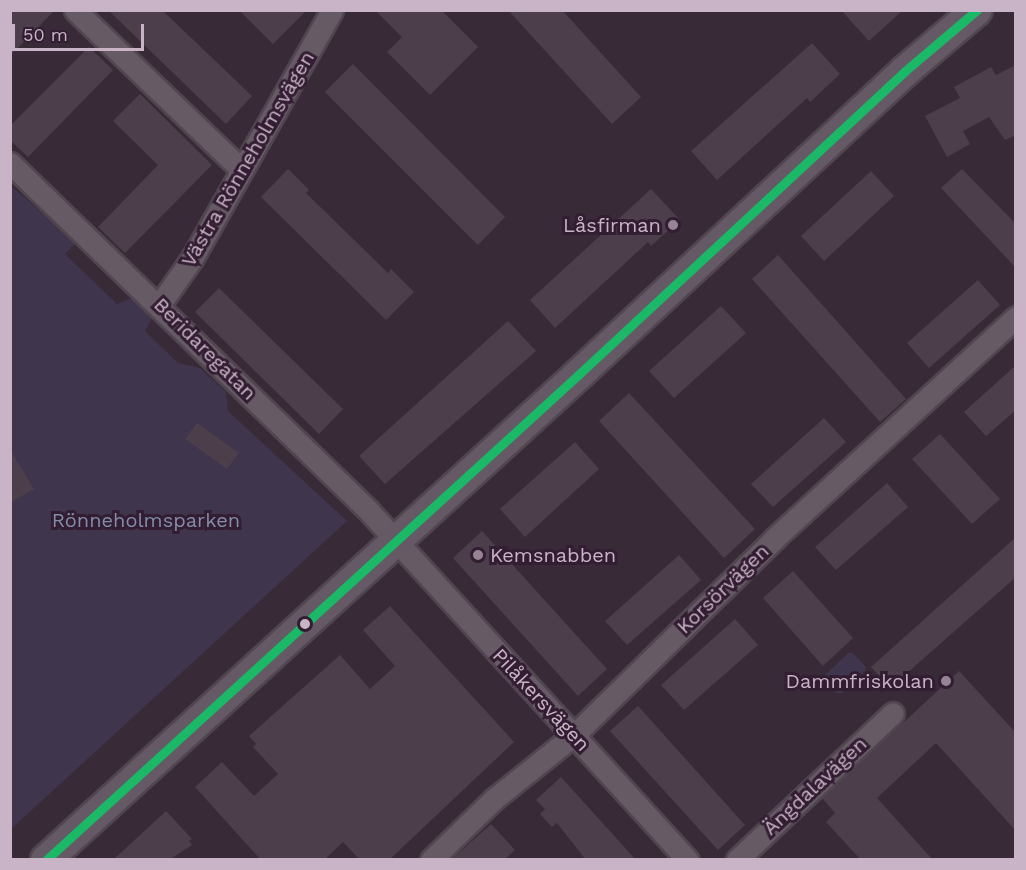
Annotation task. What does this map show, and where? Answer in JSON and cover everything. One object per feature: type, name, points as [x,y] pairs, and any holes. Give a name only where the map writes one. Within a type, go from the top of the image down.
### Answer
[{"type":"street","points":[[75,10],[242,170]]},
{"type":"street","points":[[46,860],[395,539],[596,359],[905,71],[976,10]]},
{"type":"street","name":"Västra Rönneholmsvägen","points":[[160,304],[174,289],[329,12]]},
{"type":"street","name":"Beridaregatan","points":[[10,163],[160,304],[395,539]]},
{"type":"street","name":"Korsörvägen","points":[[431,860],[494,800],[574,735],[775,538],[1016,317]]},
{"type":"street","name":"Pilåkersvägen","points":[[395,539],[688,860]]},
{"type":"street","name":"Ängdalavägen","points":[[737,860],[893,712]]},
{"type":"green space","name":"Rönneholmsparken","points":[[11,186],[77,242],[65,254],[117,304],[134,297],[152,318],[145,331],[178,363],[200,368],[226,392],[228,411],[347,521],[11,829]]},
{"type":"green space","points":[[848,653],[853,653],[866,667],[865,671],[842,693],[837,693],[824,681],[825,675]]},
{"type":"building","points":[[10,10],[55,10],[10,56]]},
{"type":"building","points":[[108,10],[162,10],[252,96],[226,124]]},
{"type":"building","points":[[239,10],[307,10],[273,44]]},
{"type":"building","points":[[375,10],[441,10],[478,47],[430,95],[387,52],[402,37]]},
{"type":"building","points":[[508,10],[562,10],[641,97],[612,124]]},
{"type":"building","points":[[841,10],[903,10],[869,41]]},
{"type":"building","points":[[812,43],[840,74],[810,102],[807,98],[717,180],[691,151]]},
{"type":"building","points":[[89,47],[113,70],[28,157],[10,140],[10,126]]},
{"type":"building","points":[[353,64],[505,217],[478,245],[325,92]]},
{"type":"building","points":[[1016,65],[1016,135],[1005,140],[989,117],[963,131],[970,144],[947,157],[925,116],[960,98],[954,87],[991,67],[996,75]]},
{"type":"building","points":[[140,94],[212,165],[125,253],[98,227],[158,165],[113,121]]},
{"type":"building","points":[[288,169],[309,190],[306,193],[388,273],[391,269],[414,292],[386,320],[261,197]]},
{"type":"building","points":[[962,169],[1016,224],[1016,268],[941,188]]},
{"type":"building","points":[[871,171],[894,196],[824,261],[801,236]]},
{"type":"building","points":[[651,189],[680,220],[651,246],[648,242],[555,328],[530,300]]},
{"type":"building","points":[[778,255],[906,399],[880,422],[752,279]]},
{"type":"building","points":[[978,280],[1000,305],[929,368],[907,343]]},
{"type":"building","points":[[219,288],[343,409],[319,434],[195,312]]},
{"type":"building","points":[[721,306],[746,333],[674,398],[649,371]]},
{"type":"building","points":[[508,321],[536,351],[385,484],[359,456]]},
{"type":"building","points":[[1016,365],[1016,410],[986,436],[964,412]]},
{"type":"building","points":[[629,393],[755,529],[724,558],[599,421]]},
{"type":"building","points":[[824,418],[846,442],[773,507],[751,484]]},
{"type":"building","points":[[197,423],[239,453],[227,469],[185,439]]},
{"type":"building","points":[[940,434],[1000,499],[972,524],[912,459]]},
{"type":"building","points":[[575,442],[599,469],[525,537],[500,509]]},
{"type":"building","points":[[10,450],[34,489],[10,503]]},
{"type":"building","points":[[887,483],[908,507],[836,570],[815,547]]},
{"type":"building","points":[[482,531],[607,669],[578,696],[453,558]]},
{"type":"building","points":[[1016,537],[1016,577],[890,688],[871,667]]},
{"type":"building","points":[[679,555],[701,580],[627,645],[605,621]]},
{"type":"building","points":[[793,571],[853,638],[823,666],[763,598]]},
{"type":"building","points":[[390,606],[514,742],[389,860],[360,860],[343,842],[324,860],[261,860],[195,787],[222,762],[254,796],[278,774],[253,747],[256,744],[249,736],[340,655],[370,689],[395,666],[363,630]]},
{"type":"building","points":[[735,619],[758,645],[684,710],[661,685]]},
{"type":"building","points":[[959,671],[1016,733],[1016,831],[936,743],[877,798],[933,860],[861,860],[826,822],[835,813],[822,798]]},
{"type":"building","points":[[638,706],[745,825],[718,850],[610,731]]},
{"type":"building","points":[[561,777],[636,860],[586,860],[557,823],[552,827],[540,814],[545,809],[536,800]]},
{"type":"building","points":[[166,811],[192,839],[189,841],[192,845],[169,860],[113,860]]},
{"type":"building","points":[[491,824],[515,850],[504,860],[451,860]]},
{"type":"transit line","points":[[46,860],[578,375],[905,71],[977,10]]},
{"type":"place","name":"Låsfirman","points":[[673,225]]},
{"type":"place","name":"Kemsnabben","points":[[478,555]]},
{"type":"place","name":"Dammfriskolan","points":[[946,681]]}]
